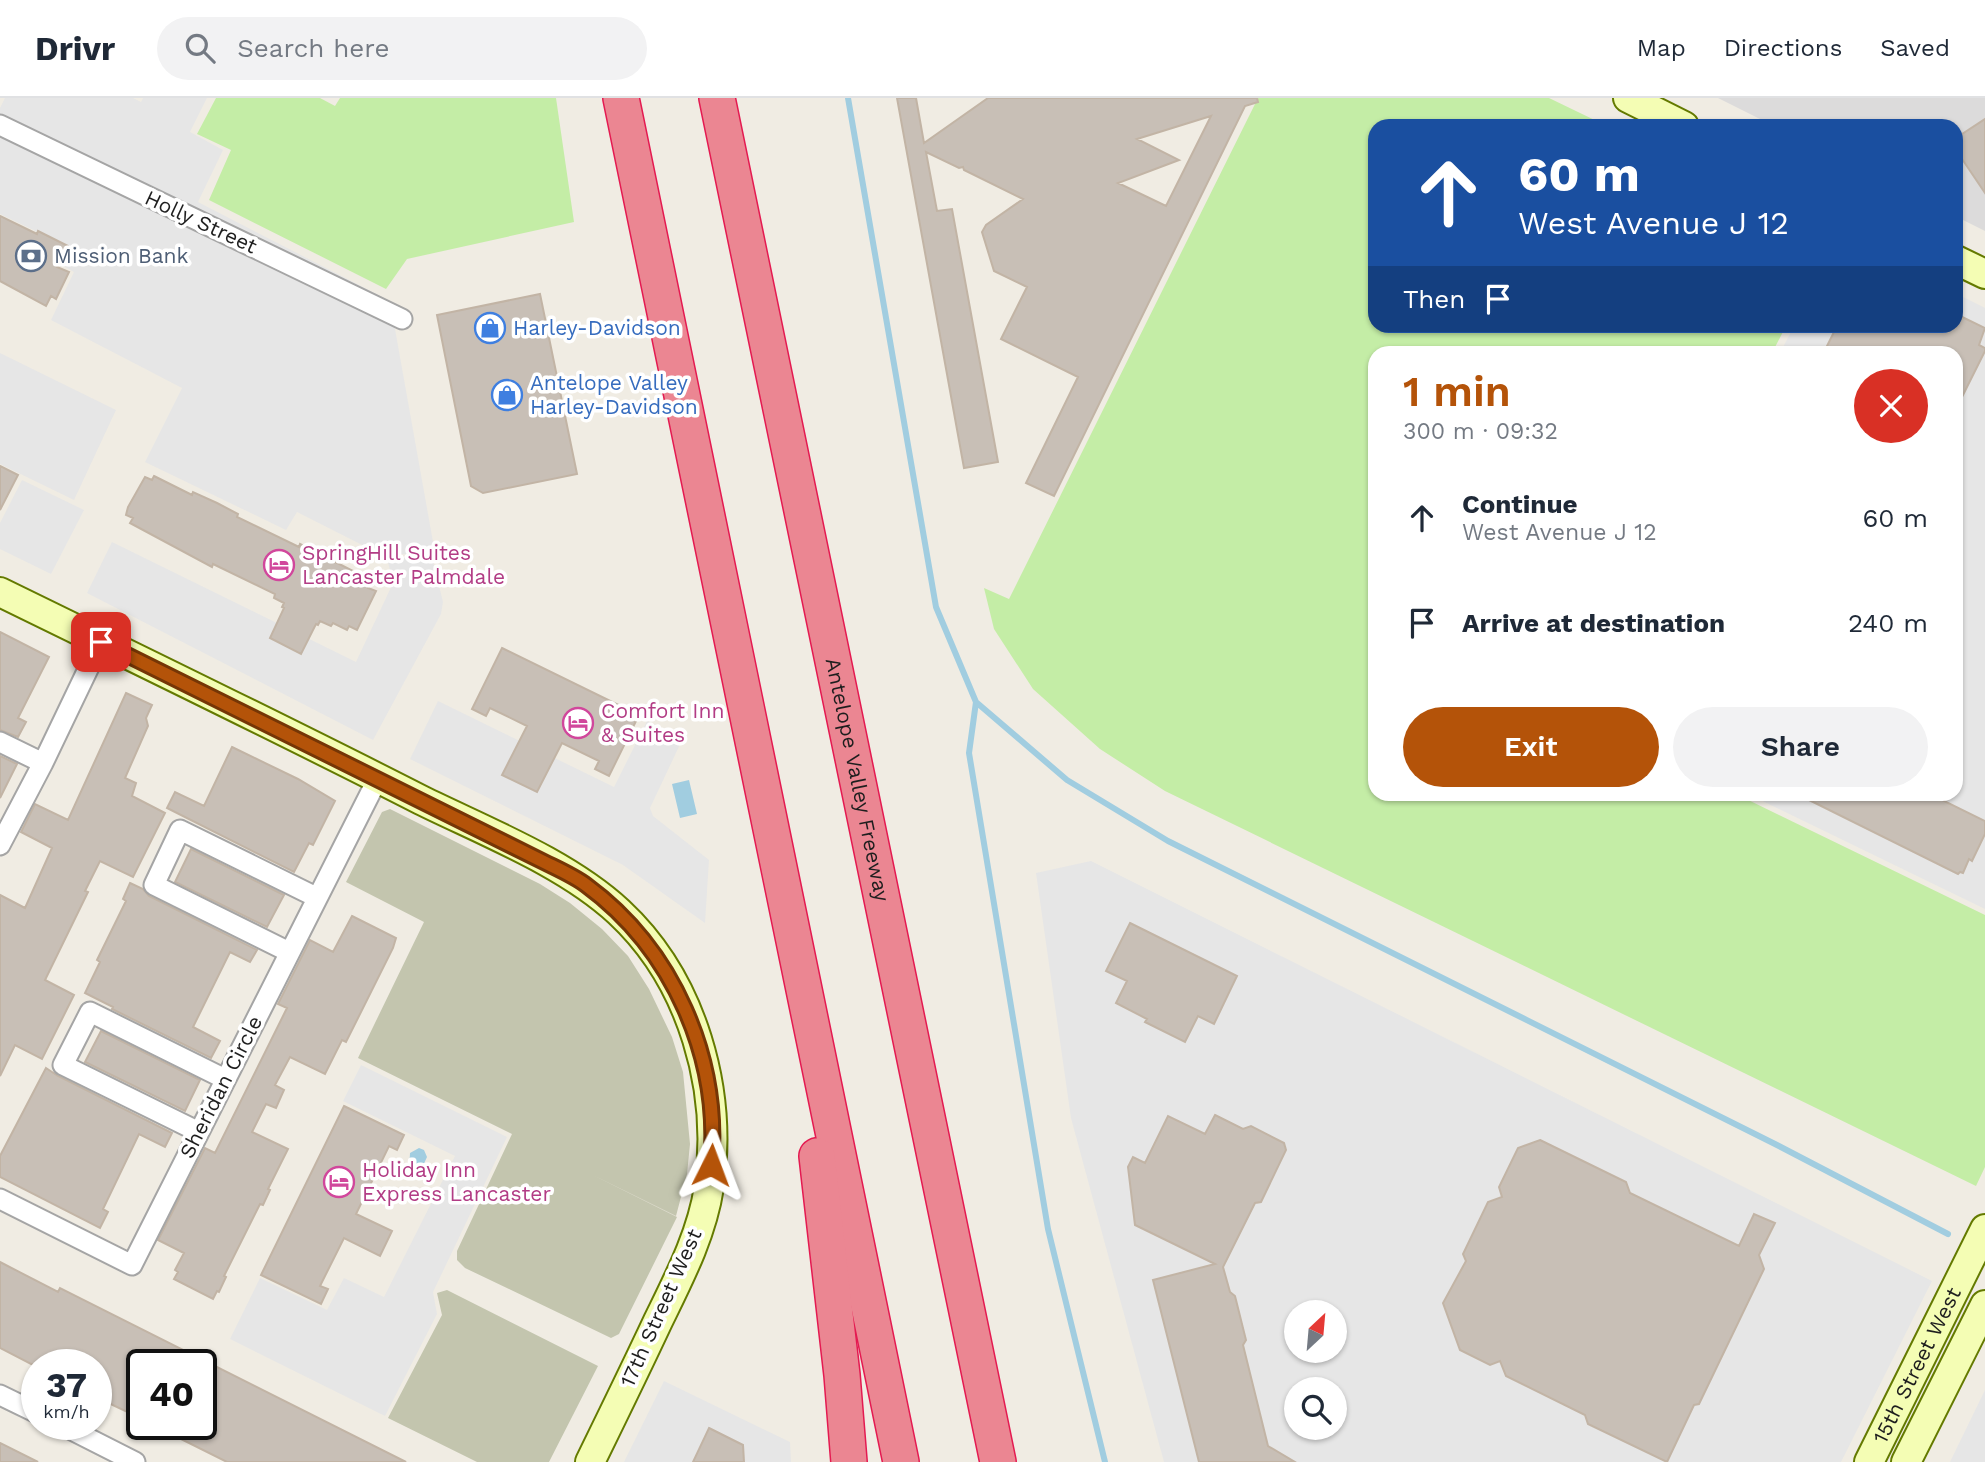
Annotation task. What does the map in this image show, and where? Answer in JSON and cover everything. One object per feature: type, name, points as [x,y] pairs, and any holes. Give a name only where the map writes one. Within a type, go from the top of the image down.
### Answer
[{"type":"highway","points":[[621,98],[901,1462]]},
{"type":"highway","name":"Antelope Valley Freeway","points":[[718,98],[998,1462]]},
{"type":"highway","points":[[797,960],[849,1462]]},
{"type":"street","points":[[1628,98],[1670,119]]},
{"type":"street","name":"Holly Street","points":[[0,125],[402,319]]},
{"type":"street","points":[[1963,263],[1985,274]]},
{"type":"street","name":"17th Street West","points":[[0,592],[378,778],[584,883],[628,923],[651,949],[675,986],[698,1039],[710,1094],[713,1140],[708,1190],[696,1237],[676,1284],[590,1462]]},
{"type":"street","points":[[0,845],[6,817],[43,763],[101,642]]},
{"type":"street","points":[[0,742],[43,763]]},
{"type":"street","name":"Sheridan Circle","points":[[0,1199],[132,1265],[378,778]]},
{"type":"street","points":[[289,952],[154,886],[180,830],[316,897]]},
{"type":"street","points":[[199,1132],[63,1065],[68,1054],[90,1012],[225,1079]]},
{"type":"street","name":"15th Street West","points":[[1869,1462],[1985,1229]]},
{"type":"street","name":"15th Street West","points":[[1906,1462],[1985,1305]]},
{"type":"street","points":[[0,1395],[21,1405]]},
{"type":"street","points":[[92,1440],[135,1462]]},
{"type":"shaded area","points":[[5,98],[133,98],[141,102],[143,98],[207,98],[190,132],[223,150],[198,202],[390,301],[435,553],[382,555],[297,512],[286,530],[145,462],[182,388],[51,320],[74,272],[62,265],[71,248],[0,214],[0,108]]},
{"type":"shaded area","points":[[1718,98],[1985,98],[1985,231],[1963,220],[1963,119],[1760,119]]},
{"type":"shaded area","points":[[1963,297],[1985,308],[1985,909],[1762,801],[1963,801],[1963,346],[1784,346],[1790,333],[1963,333]]},
{"type":"shaded area","points":[[0,353],[116,410],[74,500],[0,464]]},
{"type":"shaded area","points":[[22,480],[84,510],[51,574],[0,549],[0,523]]},
{"type":"shaded area","points":[[112,542],[356,662],[393,583],[387,558],[432,557],[443,602],[441,614],[373,740],[87,593]]},
{"type":"shaded area","points":[[438,701],[614,787],[647,721],[683,738],[650,808],[653,816],[709,860],[705,923],[623,865],[410,759]]},
{"type":"shaded area","points":[[390,809],[540,884],[570,903],[602,929],[628,956],[649,989],[672,1037],[683,1072],[690,1144],[687,1174],[676,1216],[593,1175],[677,1217],[619,1334],[611,1338],[465,1268],[457,1260],[457,1251],[512,1134],[358,1058],[424,922],[346,882],[382,812]]},
{"type":"shaded area","points":[[1091,861],[1932,1281],[1841,1462],[1287,1462],[1285,1456],[1268,1446],[1223,1267],[1255,1203],[1261,1201],[1286,1150],[1284,1143],[1243,1129],[1205,1134],[1168,1116],[1145,1163],[1133,1157],[1128,1167],[1135,1225],[1215,1264],[1199,1462],[1164,1462],[1071,1118],[1036,873]],"holes":[[[1539,1140],[1626,1182],[1630,1193],[1739,1246],[1754,1214],[1775,1224],[1759,1255],[1764,1269],[1699,1404],[1694,1405],[1667,1461],[1585,1415],[1500,1361],[1490,1365],[1460,1350],[1443,1303],[1466,1261],[1463,1253],[1488,1202],[1502,1197],[1499,1187],[1518,1148]]]},
{"type":"shaded area","points":[[361,1065],[507,1137],[433,1292],[437,1314],[385,1416],[230,1339],[260,1278],[327,1310],[344,1278],[384,1297],[455,1156],[343,1101]]},
{"type":"shaded area","points":[[447,1290],[598,1366],[549,1462],[477,1462],[388,1418],[442,1315],[437,1293]]},
{"type":"shaded area","points":[[664,1381],[790,1442],[791,1462],[624,1462]]},
{"type":"shaded area","points":[[1985,1390],[1985,1462],[1950,1462]]},
{"type":"green space","points":[[216,98],[320,98],[335,106],[340,98],[556,98],[574,222],[407,259],[386,289],[209,200],[231,150],[197,134]]},
{"type":"green space","points":[[1258,98],[1549,98],[1592,119],[1368,119],[1368,333],[1782,333],[1776,346],[1368,346],[1368,801],[1750,801],[1985,915],[1985,1167],[1976,1186],[1165,791],[1100,749],[1033,689],[994,629],[984,588],[1009,599]]},
{"type":"water","points":[[689,780],[697,814],[680,818],[672,784]]},
{"type":"water","points":[[419,1148],[424,1150],[427,1157],[421,1170],[413,1174],[409,1169],[410,1153]]},
{"type":"building","points":[[897,98],[916,98],[924,143],[988,98],[1257,98],[1258,102],[1245,106],[1054,496],[1026,483],[1078,377],[1001,339],[1027,287],[994,271],[982,232],[986,225],[1023,199],[964,170],[963,167],[959,168],[926,152],[937,211],[952,209],[998,462],[964,468]],"holes":[[[1211,116],[1166,206],[1118,183],[1179,160],[1137,139]]]},
{"type":"building","points":[[1985,119],[1985,193],[1963,160],[1963,133]]},
{"type":"building","name":"Mission Bank","points":[[0,216],[68,246],[57,267],[69,272],[56,299],[51,296],[46,306],[0,281]]},
{"type":"building","name":"Antelope Valley Harley-Davidson","points":[[540,294],[577,474],[483,493],[471,486],[437,315]]},
{"type":"building","points":[[1963,317],[1985,328],[1979,345],[1985,348],[1985,351],[1963,395],[1963,346],[1827,346],[1834,333],[1963,333]]},
{"type":"building","points":[[0,466],[18,475],[0,510]]},
{"type":"building","name":"SpringHill Suites Lancaster Palmdale","points":[[154,476],[192,495],[193,492],[217,503],[238,514],[237,517],[299,547],[300,544],[371,583],[368,588],[376,591],[357,630],[349,626],[347,630],[333,623],[331,626],[320,621],[301,654],[270,638],[284,608],[284,603],[274,598],[275,594],[213,564],[212,567],[130,523],[133,518],[126,515],[128,507],[145,477],[152,480]]},
{"type":"building","points":[[0,632],[49,657],[18,718],[26,722],[18,737],[0,730]]},
{"type":"building","name":"Comfort Inn & Suites","points":[[502,648],[639,715],[609,776],[595,769],[599,761],[562,743],[537,792],[502,775],[527,726],[490,708],[486,716],[472,709]]},
{"type":"building","points":[[126,693],[152,705],[146,718],[148,726],[125,778],[136,783],[132,796],[165,813],[133,877],[100,861],[85,891],[88,892],[45,980],[74,995],[42,1059],[15,1045],[0,1076],[0,895],[25,908],[52,848],[21,832],[35,804],[68,820]]},
{"type":"building","points":[[232,747],[298,779],[335,801],[313,845],[309,843],[294,872],[167,808],[175,792],[204,806]]},
{"type":"building","points":[[0,756],[17,764],[0,798]]},
{"type":"building","points":[[1811,801],[1944,801],[1985,821],[1985,834],[1972,861],[1969,859],[1963,873],[1958,874]]},
{"type":"building","points":[[191,849],[284,895],[267,927],[175,882]]},
{"type":"building","points":[[130,883],[143,889],[149,896],[257,950],[250,962],[230,952],[193,1027],[220,1041],[211,1058],[85,993],[100,962],[97,960],[126,901],[123,899]]},
{"type":"building","points":[[352,916],[396,938],[393,948],[346,1042],[342,1040],[325,1074],[290,1057],[275,1085],[284,1090],[276,1108],[266,1104],[252,1132],[288,1149],[263,1205],[260,1204],[224,1276],[226,1277],[219,1292],[217,1291],[213,1299],[174,1279],[178,1272],[175,1270],[184,1253],[158,1240],[205,1148],[215,1153],[287,1008],[278,1004],[310,940],[333,952]]},
{"type":"building","points":[[1130,923],[1237,976],[1214,1024],[1198,1016],[1185,1042],[1145,1022],[1147,1019],[1116,1003],[1127,981],[1106,971]]},
{"type":"building","points":[[101,1031],[200,1080],[185,1111],[85,1062]]},
{"type":"building","points":[[46,1068],[172,1133],[165,1147],[139,1134],[103,1209],[108,1212],[100,1228],[0,1177],[0,1156]]},
{"type":"building","name":"Holiday Inn Express Lancaster","points":[[344,1106],[404,1135],[397,1150],[389,1146],[356,1214],[392,1231],[380,1256],[344,1238],[320,1286],[328,1289],[321,1304],[261,1275]]},
{"type":"building","points":[[1215,1115],[1243,1129],[1251,1126],[1284,1143],[1286,1150],[1261,1202],[1255,1203],[1223,1267],[1230,1292],[1235,1296],[1246,1340],[1243,1345],[1268,1446],[1295,1462],[1199,1462],[1153,1280],[1215,1264],[1135,1225],[1128,1167],[1133,1157],[1145,1163],[1168,1116],[1205,1134]]},
{"type":"building","points":[[1540,1140],[1626,1182],[1630,1193],[1739,1246],[1754,1214],[1775,1223],[1759,1255],[1764,1269],[1699,1404],[1694,1405],[1667,1462],[1588,1424],[1585,1415],[1506,1376],[1500,1361],[1490,1365],[1460,1350],[1443,1303],[1466,1261],[1463,1254],[1488,1202],[1502,1197],[1499,1187],[1518,1148]]},
{"type":"building","points":[[0,1262],[58,1292],[60,1288],[181,1349],[126,1349],[126,1411],[112,1405],[112,1349],[21,1349],[21,1359],[0,1348]]},
{"type":"building","points":[[217,1367],[406,1462],[227,1462],[183,1440],[217,1440]]},
{"type":"building","points":[[709,1428],[743,1445],[744,1462],[693,1462]]},
{"type":"building","points":[[0,1443],[38,1462],[0,1462]]},
{"type":"waterway","points":[[848,98],[936,607],[976,702],[1067,780],[1168,841],[1777,1145],[1948,1234]]},
{"type":"waterway","points":[[976,702],[969,753],[1048,1229],[1105,1462]]},
{"type":"place","name":"Mission Bank","points":[[31,256]]},
{"type":"place","name":"Harley-Davidson","points":[[490,328]]},
{"type":"place","name":"Antelope Valley Harley-Davidson","points":[[507,395]]},
{"type":"place","name":"SpringHill Suites Lancaster Palmdale","points":[[279,565]]},
{"type":"place","name":"Comfort Inn & Suites","points":[[578,723]]},
{"type":"place","name":"Holiday Inn Express Lancaster","points":[[339,1182]]},
{"type":"route","points":[[101,642],[544,862],[584,883],[621,914],[651,949],[675,986],[698,1039],[710,1094],[713,1140],[711,1165]]}]
